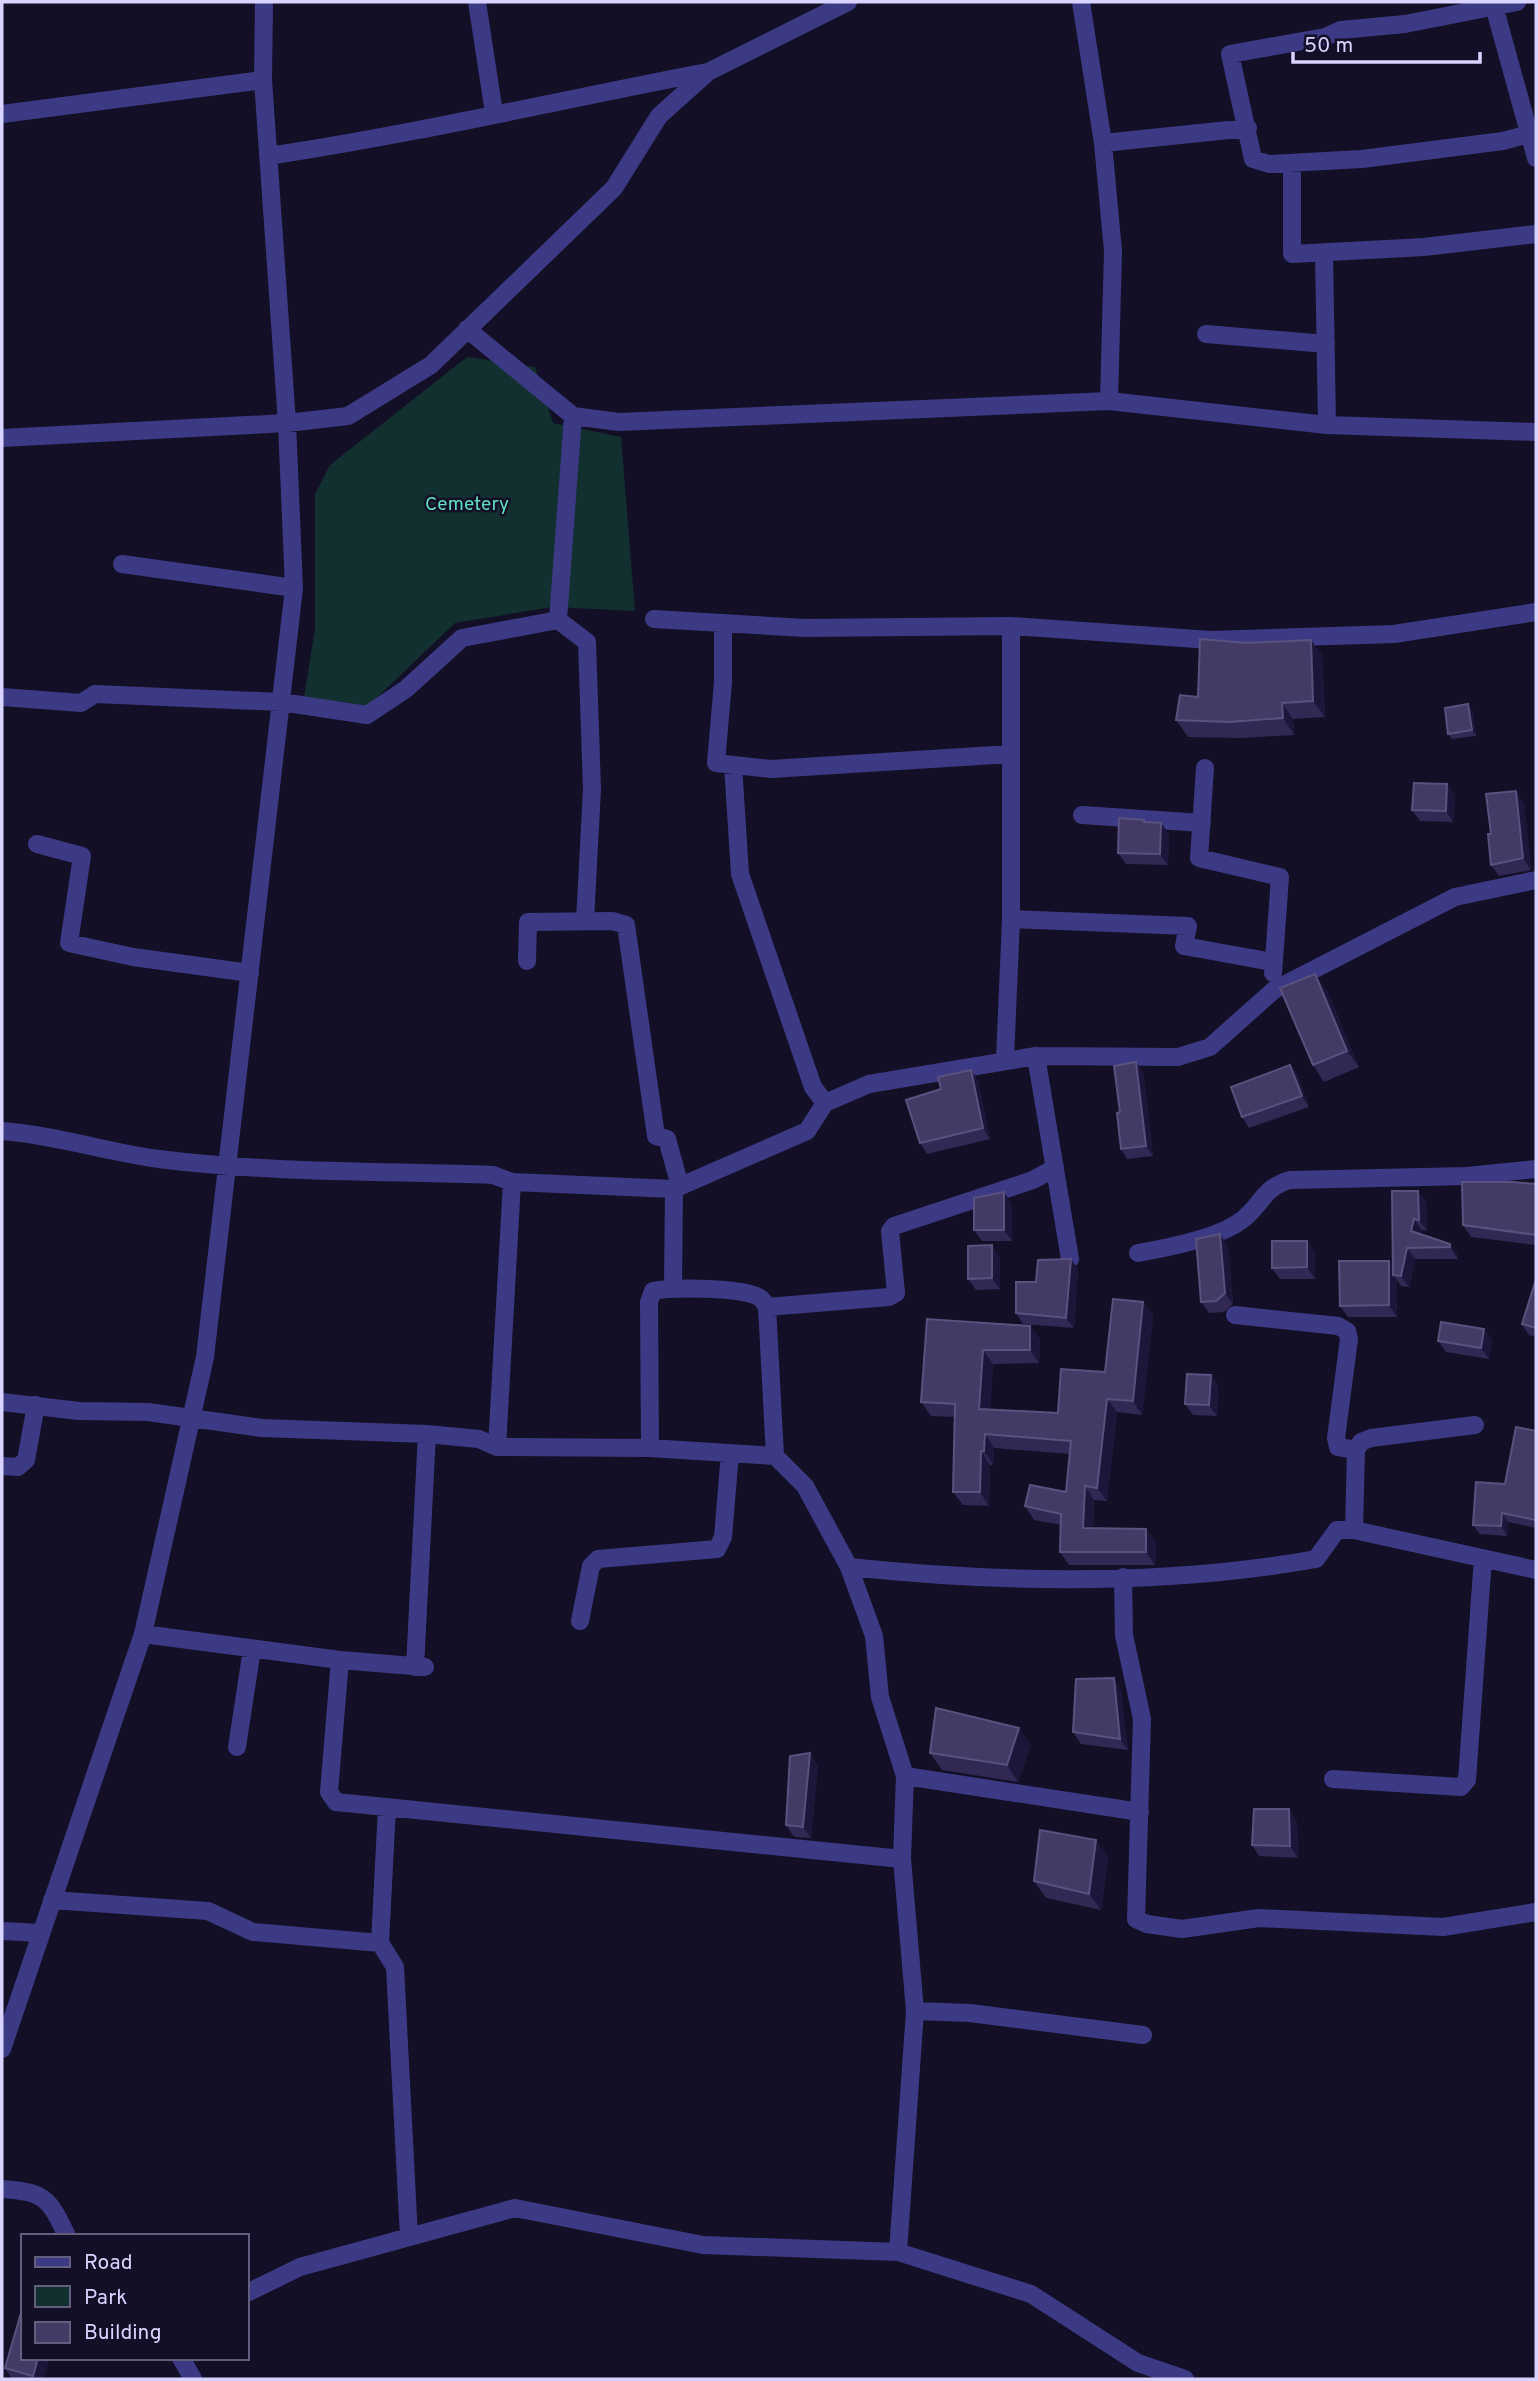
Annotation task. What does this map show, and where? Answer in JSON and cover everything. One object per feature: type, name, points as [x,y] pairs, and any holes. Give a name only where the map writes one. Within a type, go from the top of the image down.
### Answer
[{"type":"street","points":[[2,2049],[143,1633],[205,1357],[294,588],[287,423],[263,80],[264,2]]},
{"type":"street","points":[[477,2],[494,113]]},
{"type":"street","points":[[2,438],[287,423],[348,416],[431,365],[614,188],[659,116],[708,72],[848,2]]},
{"type":"street","points":[[1081,2],[1102,143],[1113,251],[1109,401]]},
{"type":"street","points":[[1517,2],[1405,24],[1341,30],[1325,37],[1230,54],[1253,159],[1269,164],[1362,159],[1503,141],[1532,133]]},
{"type":"street","points":[[1494,6],[1532,133],[1536,158]]},
{"type":"street","points":[[268,156],[382,139],[494,113],[708,72]]},
{"type":"street","points":[[2,114],[263,80]]},
{"type":"street","points":[[1102,143],[1248,128]]},
{"type":"street","points":[[1292,163],[1292,254],[1424,247],[1536,234]]},
{"type":"street","points":[[1324,253],[1327,425]]},
{"type":"street","points":[[467,329],[573,415],[619,422],[1109,401],[1327,425],[1536,432]]},
{"type":"street","points":[[1206,334],[1326,344]]},
{"type":"street","points":[[558,620],[573,415]]},
{"type":"street","points":[[122,564],[294,588]]},
{"type":"street","points":[[654,619],[805,628],[1011,626],[1224,640],[1394,634],[1536,612]]},
{"type":"street","points":[[2,697],[81,703],[95,694],[281,702],[368,715],[406,689],[462,638],[558,620],[587,642],[592,789],[585,921]]},
{"type":"street","points":[[723,623],[723,682],[716,763],[771,769],[1011,754]]},
{"type":"street","points":[[1005,1059],[1011,919],[1011,626]]},
{"type":"street","points":[[733,765],[740,874],[813,1087],[825,1103]]},
{"type":"street","points":[[1205,768],[1199,858],[1280,877],[1272,961],[1274,989]]},
{"type":"street","points":[[1082,815],[1202,823]]},
{"type":"street","points":[[37,844],[82,856],[69,943],[133,957],[250,973]]},
{"type":"street","points":[[2,1131],[28,1133],[156,1158],[228,1166],[493,1175],[512,1182],[677,1187],[807,1131],[825,1103],[869,1084],[1005,1059],[1036,1056],[1178,1057],[1210,1047],[1274,989],[1455,897],[1536,880]]},
{"type":"street","points":[[1011,919],[1188,926],[1184,946],[1272,961]]},
{"type":"street","points":[[527,961],[528,922],[621,922],[626,925],[656,1136],[667,1139],[677,1187],[673,1287]]},
{"type":"street","points":[[1036,1056],[1070,1259]]},
{"type":"street","points":[[767,1307],[889,1297],[896,1293],[890,1231],[894,1226],[1033,1180],[1055,1168]]},
{"type":"street","points":[[1138,1253],[1223,1230],[1242,1220],[1275,1184],[1290,1180],[1467,1176],[1536,1169]]},
{"type":"street","points":[[497,1447],[512,1182]]},
{"type":"street","points":[[649,1448],[649,1302],[653,1291],[673,1287],[746,1293],[760,1297],[767,1307],[775,1456]]},
{"type":"street","points":[[1235,1315],[1338,1326],[1347,1331],[1349,1339],[1336,1438],[1338,1447],[1356,1450]]},
{"type":"street","points":[[2,1402],[79,1411],[148,1412],[262,1428],[428,1434],[479,1439],[497,1447],[649,1448],[775,1456],[805,1486],[849,1567],[874,1636],[880,1697],[905,1776],[902,1858],[915,2011],[898,2252]]},
{"type":"street","points":[[2,1466],[18,1467],[26,1460],[36,1405]]},
{"type":"street","points":[[1354,1530],[1356,1450],[1361,1442],[1371,1437],[1475,1425]]},
{"type":"street","points":[[143,1633],[340,1660],[420,1667],[428,1434]]},
{"type":"street","points":[[580,1621],[591,1566],[598,1559],[717,1549],[723,1537],[730,1453]]},
{"type":"street","points":[[849,1567],[931,1576],[1123,1577],[1267,1568],[1316,1559],[1337,1530],[1354,1530],[1536,1570]]},
{"type":"street","points":[[1333,1779],[1461,1787],[1467,1780],[1483,1558]]},
{"type":"street","points":[[1123,1577],[1124,1635],[1142,1719],[1136,1919],[1147,1924],[1182,1928],[1259,1918],[1443,1927],[1536,1912]]},
{"type":"street","points":[[237,1747],[253,1649]]},
{"type":"street","points":[[340,1660],[329,1792],[336,1802],[902,1858]]},
{"type":"street","points":[[905,1776],[1140,1812]]},
{"type":"street","points":[[387,1807],[380,1943],[394,1967],[409,2238]]},
{"type":"street","points":[[52,1900],[208,1911],[253,1932],[380,1943]]},
{"type":"street","points":[[2,1931],[40,1933]]},
{"type":"street","points":[[915,2011],[970,2012],[1143,2035]]},
{"type":"street","points":[[2,2189],[41,2195],[52,2204],[66,2234]]},
{"type":"street","points":[[248,2293],[299,2267],[515,2208],[703,2245],[898,2252],[1031,2294],[1138,2363],[1185,2379]]},
{"type":"street","points":[[182,2360],[193,2379]]},
{"type":"green space","name":"Cemetery","points":[[467,357],[535,367],[553,423],[621,437],[635,611],[552,607],[455,623],[365,709],[304,697],[315,629],[315,494],[330,465]]},
{"type":"building","points":[[1200,639],[1246,643],[1311,640],[1313,701],[1282,703],[1283,718],[1229,722],[1176,720],[1180,695],[1198,697]]},
{"type":"building","points":[[1468,704],[1472,730],[1448,734],[1445,708]]},
{"type":"building","points":[[1414,783],[1447,784],[1446,811],[1412,810]]},
{"type":"building","points":[[1516,791],[1523,858],[1491,865],[1488,834],[1491,834],[1486,794]]},
{"type":"building","points":[[1119,818],[1161,823],[1160,854],[1118,853]]},
{"type":"building","points":[[1315,974],[1347,1051],[1313,1065],[1280,988]]},
{"type":"building","points":[[1136,1062],[1146,1146],[1121,1149],[1117,1113],[1120,1112],[1114,1066]]},
{"type":"building","points":[[1290,1065],[1302,1096],[1242,1117],[1231,1087]]},
{"type":"building","points":[[971,1070],[983,1128],[920,1143],[906,1100],[941,1089],[938,1077]]},
{"type":"building","points":[[1462,1182],[1536,1184],[1536,1235],[1463,1225]]},
{"type":"building","points":[[1392,1191],[1418,1191],[1419,1220],[1414,1219],[1411,1231],[1450,1244],[1450,1247],[1407,1248],[1401,1276],[1393,1275]]},
{"type":"building","points":[[1004,1192],[1004,1230],[974,1230],[974,1198]]},
{"type":"building","points":[[1220,1234],[1225,1293],[1216,1301],[1201,1302],[1196,1239]]},
{"type":"building","points":[[1272,1241],[1307,1241],[1307,1267],[1272,1268]]},
{"type":"building","points":[[992,1245],[992,1278],[968,1279],[968,1246]]},
{"type":"building","points":[[1071,1259],[1066,1318],[1016,1313],[1016,1282],[1036,1282],[1038,1260]]},
{"type":"building","points":[[1339,1261],[1389,1261],[1389,1305],[1340,1306]]},
{"type":"building","points":[[1536,1279],[1536,1328],[1522,1324]]},
{"type":"building","points":[[1113,1299],[1143,1302],[1133,1401],[1107,1399],[1097,1488],[1085,1486],[1083,1528],[1146,1529],[1146,1552],[1060,1552],[1061,1514],[1025,1506],[1030,1485],[1066,1492],[1071,1441],[985,1434],[984,1451],[981,1451],[980,1492],[953,1492],[955,1404],[921,1402],[927,1319],[1030,1326],[1030,1350],[983,1350],[979,1409],[1058,1413],[1061,1369],[1105,1372]]},
{"type":"building","points":[[1441,1322],[1484,1329],[1481,1348],[1438,1341]]},
{"type":"building","points":[[1187,1374],[1211,1375],[1209,1405],[1185,1404]]},
{"type":"building","points":[[1516,1427],[1536,1431],[1536,1520],[1502,1513],[1501,1526],[1473,1525],[1476,1482],[1505,1484]]},
{"type":"building","points":[[1114,1678],[1120,1739],[1073,1732],[1076,1679]]},
{"type":"building","points":[[936,1708],[1019,1728],[1007,1765],[930,1753]]},
{"type":"building","points":[[810,1753],[803,1827],[786,1825],[790,1756]]},
{"type":"building","points":[[1254,1809],[1289,1809],[1290,1846],[1252,1845]]},
{"type":"building","points":[[1040,1830],[1096,1840],[1089,1894],[1034,1881]]},
{"type":"building","points":[[21,2313],[21,2360],[37,2360],[33,2376],[5,2368]]}]
